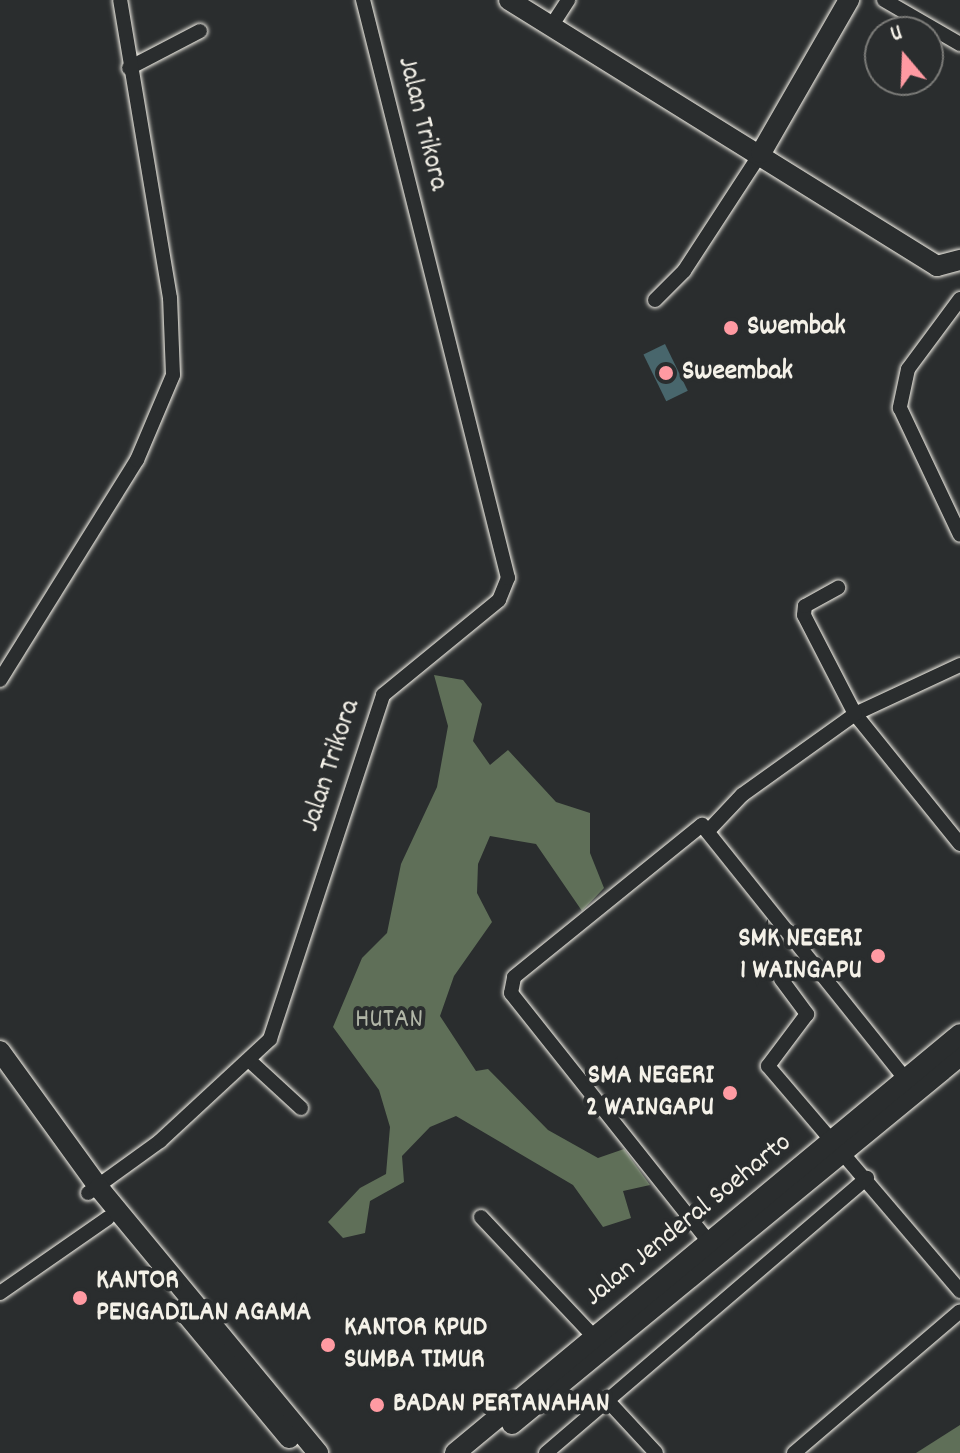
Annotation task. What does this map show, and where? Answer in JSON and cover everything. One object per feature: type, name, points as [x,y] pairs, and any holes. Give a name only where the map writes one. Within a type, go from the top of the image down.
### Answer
[{"type":"main road","points":[[509,0],[761,153],[937,266],[960,260]]},
{"type":"main road","points":[[761,153],[849,0]]},
{"type":"main road","name":"Jalan Jenderal Soeharto","points":[[455,1453],[599,1342],[838,1145],[905,1078],[960,1034]]},
{"type":"main road","points":[[0,1051],[93,1190],[108,1218],[318,1453]]},
{"type":"main road","name":"Jalan Jenderal Soeharto","points":[[476,1453],[709,1242],[960,1056]]},
{"type":"main road","points":[[0,1068],[93,1190],[221,1344],[303,1453]]},
{"type":"street","points":[[0,680],[102,521],[170,390],[170,298],[120,0]]},
{"type":"street","name":"Jalan Trikora","points":[[93,1190],[251,1062],[270,1039],[383,695],[499,600],[508,578],[479,423],[363,0]]},
{"type":"street","points":[[552,25],[568,0]]},
{"type":"street","points":[[884,0],[960,44]]},
{"type":"street","points":[[129,68],[200,31]]},
{"type":"street","points":[[655,300],[684,271],[761,153]]},
{"type":"street","points":[[960,299],[908,369],[900,408],[960,535]]},
{"type":"street","points":[[838,588],[805,606],[804,615],[855,714],[960,844]]},
{"type":"street","points":[[708,831],[742,795],[855,714],[960,665]]},
{"type":"street","points":[[709,1242],[509,984],[700,826],[708,831],[905,1078]]},
{"type":"street","points":[[781,979],[807,1014],[768,1066],[867,1178],[960,1291]]},
{"type":"street","points":[[251,1062],[301,1108]]},
{"type":"street","points":[[546,1453],[867,1178]]},
{"type":"street","points":[[481,1217],[599,1342]]},
{"type":"street","points":[[0,1293],[108,1218]]},
{"type":"street","points":[[794,1453],[960,1311]]},
{"type":"street","points":[[607,1400],[656,1453]]},
{"type":"green space","name":"HUTAN","points":[[434,675],[463,680],[482,704],[473,741],[490,765],[508,750],[556,802],[590,813],[590,853],[604,888],[582,911],[536,844],[490,836],[478,864],[477,893],[492,922],[454,976],[440,1016],[476,1071],[488,1069],[548,1130],[598,1158],[624,1149],[650,1185],[623,1191],[631,1218],[603,1227],[573,1185],[456,1116],[430,1127],[402,1156],[404,1182],[370,1201],[365,1233],[343,1238],[328,1222],[360,1188],[386,1174],[390,1127],[379,1090],[333,1027],[362,958],[387,933],[401,864],[437,787],[448,726]]},
{"type":"green space","points":[[960,1425],[960,1453],[916,1453]]},
{"type":"water","name":"Sweembak","points":[[665,344],[688,391],[666,401],[643,355]]},
{"type":"place","name":"Swembak","points":[[731,328]]},
{"type":"place","name":"Sweembak","points":[[666,373]]},
{"type":"place","name":"SMK NEGERI 1 WAINGAPU","points":[[878,956]]},
{"type":"place","name":"SMA NEGERI 2 WAINGAPU","points":[[730,1093]]},
{"type":"place","name":"KANTOR PENGADILAN AGAMA","points":[[80,1298]]},
{"type":"place","name":"KANTOR KPUD SUMBA TIMUR","points":[[328,1345]]},
{"type":"place","name":"BADAN PERTANAHAN","points":[[377,1405]]}]
